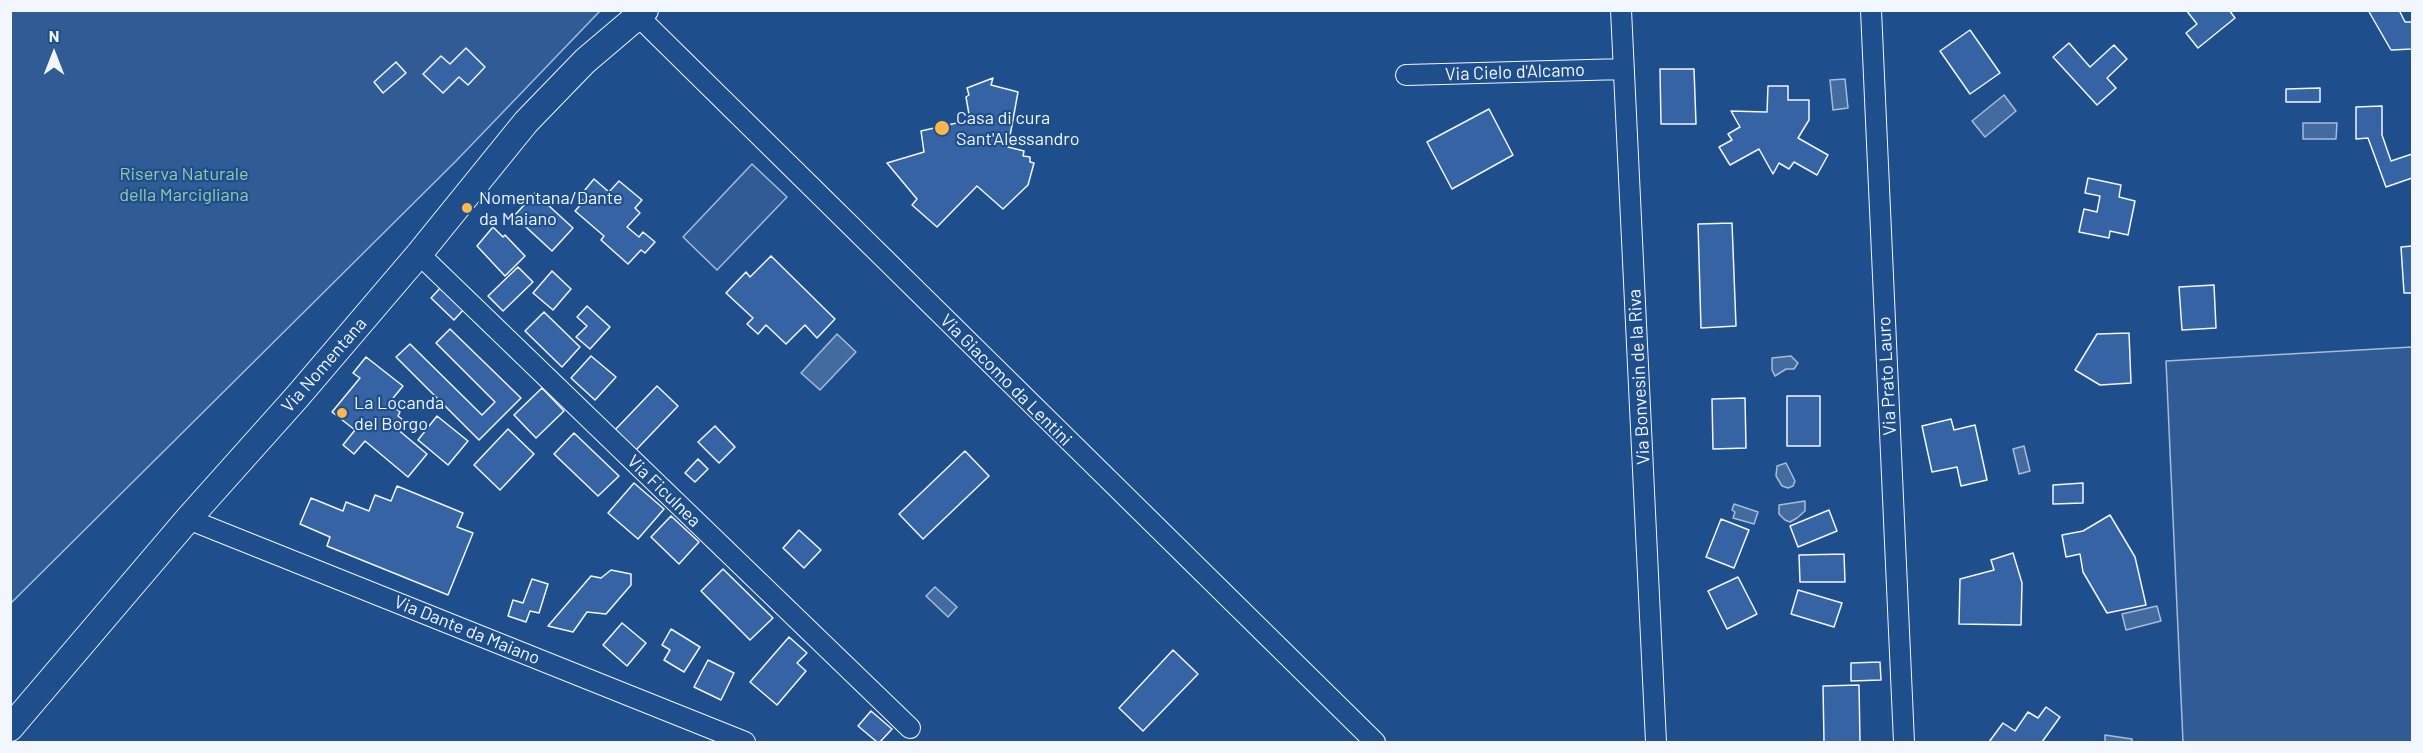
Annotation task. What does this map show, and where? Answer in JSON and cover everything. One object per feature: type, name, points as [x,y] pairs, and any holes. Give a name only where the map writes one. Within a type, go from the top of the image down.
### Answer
[{"type":"main road","name":"Via Nomentana","points":[[10,728],[188,519],[297,397],[541,106],[593,54],[641,14]]},
{"type":"street","name":"Via Bonvesin de la Riva","points":[[1622,10],[1656,742]]},
{"type":"street","name":"Via Prato Lauro","points":[[1871,10],[1904,742]]},
{"type":"street","name":"Via Giacomo da Lentini","points":[[641,14],[1375,742]]},
{"type":"street","name":"Via Cielo d'Alcamo","points":[[1406,75],[1624,69]]},
{"type":"street","name":"Via Ficulnea","points":[[419,254],[910,728]]},
{"type":"street","name":"Via Dante da Maiano","points":[[188,519],[745,742]]},
{"type":"shaded area","name":"Riserva Naturale della Marcigliana","points":[[11,11],[600,11],[456,161],[11,603]]},
{"type":"shaded area","points":[[1845,79],[1848,108],[1833,110],[1830,80]]},
{"type":"shaded area","points":[[2004,95],[2016,111],[1985,137],[1972,121]]},
{"type":"shaded area","points":[[2303,123],[2337,123],[2336,139],[2303,139]]},
{"type":"shaded area","points":[[752,164],[787,197],[717,270],[683,237]]},
{"type":"shaded area","points":[[837,334],[856,352],[820,390],[801,373]]},
{"type":"shaded area","points":[[2412,347],[2412,742],[2183,742],[2166,361]]},
{"type":"shaded area","points":[[1791,356],[1798,363],[1794,369],[1786,369],[1775,376],[1772,370],[1772,358]]},
{"type":"shaded area","points":[[2024,446],[2030,471],[2019,474],[2013,449]]},
{"type":"shaded area","points":[[1786,463],[1795,481],[1793,486],[1788,488],[1782,486],[1776,476],[1777,466]]},
{"type":"shaded area","points":[[1805,501],[1805,511],[1790,522],[1779,514],[1779,505]]},
{"type":"shaded area","points":[[1734,504],[1758,512],[1754,524],[1733,518]]},
{"type":"shaded area","points":[[935,587],[957,607],[948,617],[926,596]]},
{"type":"shaded area","points":[[2157,606],[2161,621],[2126,630],[2122,614]]},
{"type":"shaded area","points":[[2105,735],[2132,739],[2132,742],[2105,742]]},
{"type":"building","points":[[2186,10],[2229,10],[2235,18],[2198,48],[2186,33],[2197,24]]},
{"type":"building","points":[[2368,10],[2399,10],[2405,22],[2412,22],[2412,49],[2391,50]]},
{"type":"building","points":[[1970,30],[2000,73],[1970,94],[1940,51]]},
{"type":"building","points":[[2069,43],[2090,67],[2114,45],[2127,59],[2107,78],[2116,88],[2097,105],[2053,57]]},
{"type":"building","points":[[466,48],[485,67],[468,85],[459,77],[443,93],[423,74],[441,56],[450,64]]},
{"type":"building","points":[[396,62],[406,73],[383,93],[374,82]]},
{"type":"building","points":[[1660,69],[1694,69],[1696,124],[1661,124]]},
{"type":"building","points":[[993,78],[991,85],[1018,92],[1008,147],[1024,151],[1023,156],[1030,157],[1030,162],[1034,163],[1028,185],[1003,209],[977,186],[937,227],[912,205],[917,199],[887,163],[924,152],[921,131],[970,120],[966,97],[969,95],[967,88]]},
{"type":"building","points":[[1768,86],[1788,86],[1788,100],[1809,100],[1809,120],[1798,138],[1828,155],[1817,175],[1794,162],[1789,169],[1779,163],[1773,174],[1759,149],[1730,165],[1719,147],[1732,140],[1728,134],[1740,127],[1731,111],[1767,112]]},
{"type":"building","points":[[2320,88],[2320,102],[2286,102],[2286,89]]},
{"type":"building","points":[[2382,106],[2382,135],[2391,161],[2412,154],[2412,178],[2386,187],[2368,138],[2356,139],[2356,107]]},
{"type":"building","points":[[1489,109],[1513,155],[1452,189],[1427,142]]},
{"type":"building","points":[[2088,178],[2121,185],[2119,197],[2135,201],[2128,235],[2110,231],[2109,238],[2079,232],[2084,209],[2097,212],[2100,196],[2085,193]]},
{"type":"building","points":[[594,179],[609,192],[619,181],[642,200],[635,208],[640,213],[627,227],[639,237],[643,232],[655,242],[645,253],[641,250],[628,264],[601,240],[604,236],[575,211],[584,201],[579,197]]},
{"type":"building","points":[[535,193],[573,228],[552,251],[514,216]]},
{"type":"building","points":[[1732,223],[1736,326],[1701,328],[1698,224]]},
{"type":"building","points":[[493,227],[503,237],[505,235],[525,256],[505,276],[477,246]]},
{"type":"building","points":[[2412,246],[2412,293],[2404,293],[2401,247]]},
{"type":"building","points":[[771,256],[835,319],[817,338],[805,325],[786,344],[766,325],[758,334],[747,324],[753,318],[726,293],[746,272],[750,277]]},
{"type":"building","points":[[518,267],[533,282],[503,311],[488,296]]},
{"type":"building","points":[[552,271],[571,289],[553,310],[533,293]]},
{"type":"building","points":[[2214,285],[2216,328],[2182,330],[2179,287]]},
{"type":"building","points":[[442,286],[465,308],[454,320],[431,298]]},
{"type":"building","points":[[587,306],[610,327],[590,349],[576,337],[587,326],[577,317]]},
{"type":"building","points":[[544,312],[580,347],[562,367],[525,331]]},
{"type":"building","points":[[450,329],[521,398],[479,440],[396,357],[410,344],[482,415],[495,402],[436,343]]},
{"type":"building","points":[[2129,333],[2131,383],[2100,385],[2075,370],[2097,334]]},
{"type":"building","points":[[591,356],[616,377],[595,400],[571,378]]},
{"type":"building","points":[[366,357],[403,386],[389,403],[400,412],[398,416],[403,420],[396,428],[427,454],[408,477],[365,441],[354,454],[343,445],[355,430],[332,412],[360,378],[353,373]]},
{"type":"building","points":[[657,386],[678,406],[635,451],[613,432]]},
{"type":"building","points":[[542,388],[564,411],[536,438],[514,415]]},
{"type":"building","points":[[1787,396],[1820,396],[1820,446],[1787,446]]},
{"type":"building","points":[[1745,398],[1746,448],[1713,449],[1712,399]]},
{"type":"building","points":[[437,416],[468,441],[448,465],[418,440]]},
{"type":"building","points":[[1951,419],[1954,430],[1975,425],[1987,480],[1961,486],[1957,467],[1932,472],[1922,426]]},
{"type":"building","points":[[715,426],[735,447],[719,463],[698,442]]},
{"type":"building","points":[[508,429],[534,454],[500,490],[474,465]]},
{"type":"building","points":[[574,433],[619,476],[598,496],[554,454]]},
{"type":"building","points":[[965,451],[989,476],[923,539],[899,514]]},
{"type":"building","points":[[698,459],[708,469],[695,482],[685,473]]},
{"type":"building","points":[[634,483],[664,509],[638,539],[608,513]]},
{"type":"building","points":[[2083,483],[2083,503],[2053,504],[2053,485]]},
{"type":"building","points":[[397,486],[463,513],[457,527],[473,533],[448,595],[327,546],[330,537],[300,524],[311,498],[343,511],[346,502],[369,511],[375,495],[391,501]]},
{"type":"building","points":[[1829,510],[1837,531],[1798,547],[1790,526]]},
{"type":"building","points":[[2110,515],[2135,557],[2146,605],[2107,613],[2083,572],[2080,554],[2066,557],[2062,535],[2083,531]]},
{"type":"building","points":[[671,516],[699,542],[679,564],[651,537]]},
{"type":"building","points":[[1721,519],[1749,530],[1734,568],[1706,557]]},
{"type":"building","points":[[799,530],[821,550],[804,568],[783,548]]},
{"type":"building","points":[[2013,553],[2022,583],[2021,625],[1959,624],[1960,579],[1994,570],[1991,560]]},
{"type":"building","points":[[1844,554],[1845,582],[1800,582],[1799,555]]},
{"type":"building","points":[[723,569],[773,618],[750,640],[701,591]]},
{"type":"building","points":[[611,570],[631,574],[631,585],[606,614],[587,612],[573,632],[548,626],[591,576],[601,578]]},
{"type":"building","points":[[1738,577],[1757,614],[1727,629],[1708,591]]},
{"type":"building","points":[[532,579],[548,584],[539,613],[530,611],[526,622],[508,616],[513,600],[523,603]]},
{"type":"building","points":[[1798,590],[1842,603],[1834,627],[1791,614]]},
{"type":"building","points":[[622,623],[646,643],[627,666],[603,645]]},
{"type":"building","points":[[671,629],[700,647],[684,672],[664,660],[670,650],[662,645]]},
{"type":"building","points":[[789,637],[807,653],[797,663],[806,671],[777,705],[750,682]]},
{"type":"building","points":[[1173,650],[1198,674],[1143,731],[1119,708]]},
{"type":"building","points":[[708,660],[734,673],[721,700],[694,687]]},
{"type":"building","points":[[1880,662],[1881,680],[1851,681],[1851,663]]},
{"type":"building","points":[[1859,685],[1860,742],[1824,742],[1823,686]]},
{"type":"building","points":[[2046,707],[2060,717],[2042,742],[1989,742],[2003,723],[2015,731],[2028,712],[2038,718]]},
{"type":"building","points":[[871,711],[892,729],[880,742],[858,726]]},
{"type":"place","name":"Casa di cura Sant'Alessandro","points":[[942,128]]},
{"type":"place","name":"Nomentana/Dante da Maiano","points":[[467,208]]},
{"type":"place","name":"La Locanda del Borgo","points":[[342,413]]}]
